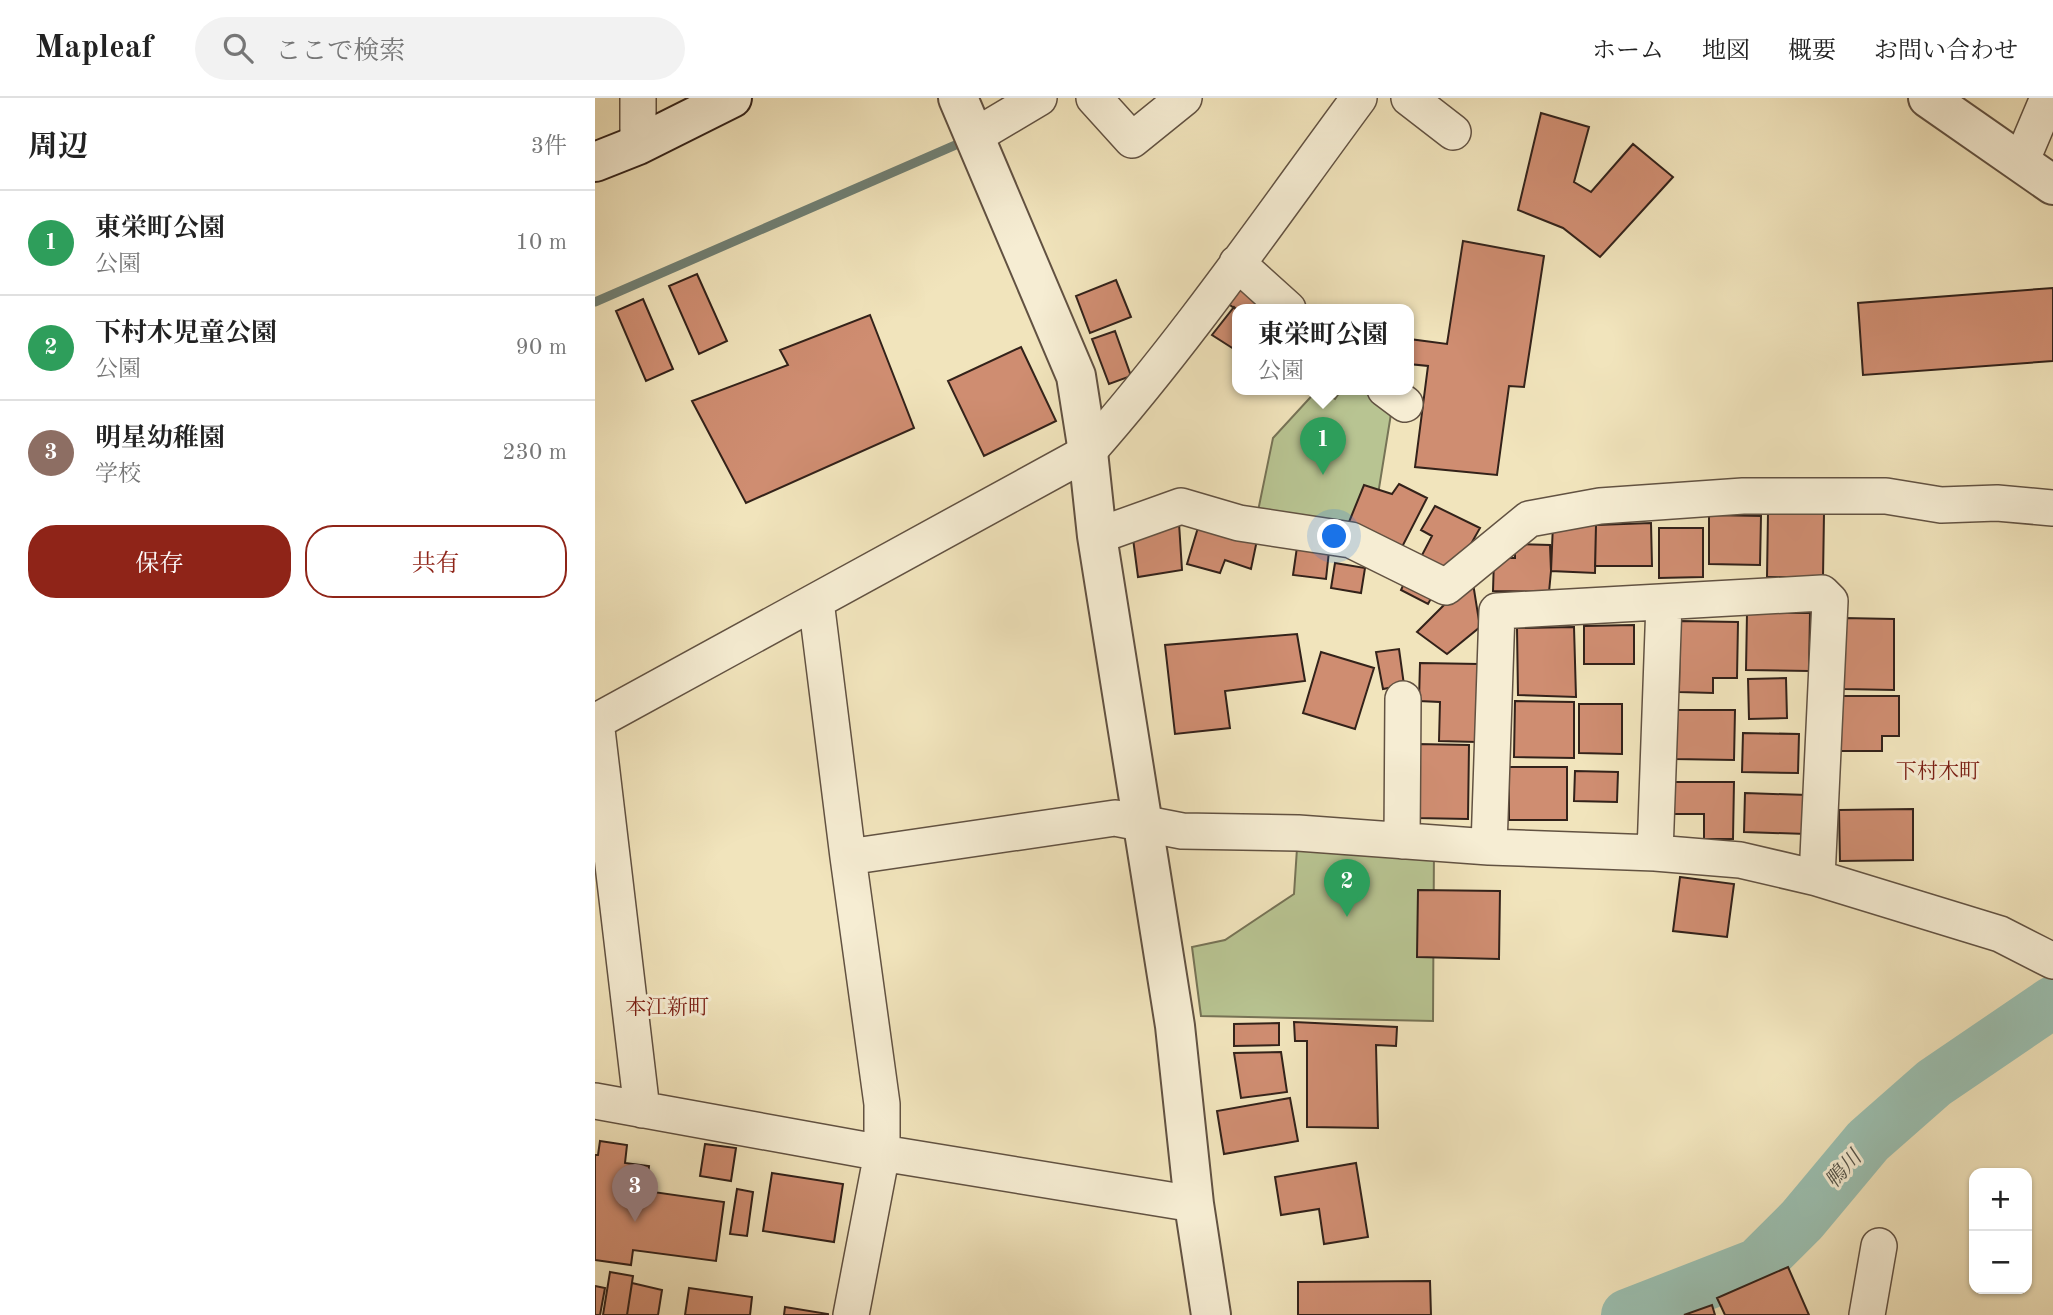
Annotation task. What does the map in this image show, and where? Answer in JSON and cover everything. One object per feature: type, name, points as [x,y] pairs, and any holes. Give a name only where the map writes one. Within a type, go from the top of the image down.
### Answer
[{"type":"street","points":[[638,98],[638,145]]},
{"type":"street","points":[[595,162],[638,145],[732,98]]},
{"type":"street","points":[[958,98],[1076,376],[1097,536],[1173,1014],[1194,1204],[1211,1315]]},
{"type":"street","points":[[975,136],[1039,98]]},
{"type":"street","points":[[1094,98],[1132,140],[1184,98]]},
{"type":"street","points":[[642,1110],[596,722],[1088,452],[1143,388],[1359,98]]},
{"type":"street","points":[[1409,98],[1453,132]]},
{"type":"street","points":[[1927,98],[2053,185]]},
{"type":"street","points":[[2021,162],[2048,98]]},
{"type":"street","points":[[1237,263],[1282,304]]},
{"type":"street","points":[[1097,536],[1181,506],[1239,523],[1351,540],[1445,587],[1529,519],[1599,506],[1743,496],[1886,496],[1941,505],[1997,503],[2053,508]]},
{"type":"street","points":[[1489,847],[1497,611],[1822,593],[1830,601],[1817,878]]},
{"type":"street","points":[[816,601],[883,1104],[882,1153],[851,1315]]},
{"type":"street","points":[[1655,853],[1664,603]]},
{"type":"street","points":[[1402,841],[1403,699]]},
{"type":"street","points":[[848,857],[1115,818],[1182,831],[1298,833],[1489,847],[1655,853],[1740,860],[1817,878],[2000,934],[2053,961]]},
{"type":"street","points":[[595,1101],[882,1153],[1194,1204]]},
{"type":"street","points":[[1867,1315],[1879,1246]]},
{"type":"green space","points":[[1312,395],[1328,395],[1335,399],[1338,395],[1394,395],[1371,538],[1258,511],[1273,438]]},
{"type":"green space","points":[[1298,833],[1434,843],[1433,1021],[1201,1016],[1192,947],[1225,940],[1294,894]]},
{"type":"building","points":[[1541,113],[1589,127],[1574,182],[1591,192],[1633,144],[1673,177],[1600,257],[1563,228],[1518,210]]},
{"type":"building","points":[[1463,241],[1544,256],[1524,387],[1509,386],[1497,475],[1415,467],[1428,366],[1414,365],[1414,340],[1447,344]]},
{"type":"building","points":[[697,274],[727,341],[699,354],[669,286]]},
{"type":"building","points":[[1116,280],[1131,317],[1090,333],[1076,296]]},
{"type":"building","points":[[1240,286],[1264,304],[1232,304],[1232,306],[1227,303]]},
{"type":"building","points":[[2053,288],[2053,361],[1863,375],[1858,303]]},
{"type":"building","points":[[643,299],[673,369],[646,381],[616,311]]},
{"type":"building","points":[[1232,310],[1232,348],[1212,335]]},
{"type":"building","points":[[870,315],[914,428],[746,503],[692,401],[788,365],[780,350]]},
{"type":"building","points":[[1115,331],[1131,376],[1109,384],[1092,339]]},
{"type":"building","points":[[1021,347],[1056,421],[984,456],[948,381]]},
{"type":"building","points":[[1399,484],[1427,498],[1401,549],[1349,522],[1364,485],[1392,494]]},
{"type":"building","points":[[1435,506],[1480,528],[1463,558],[1447,571],[1421,557],[1432,536],[1421,530]]},
{"type":"building","points":[[1768,513],[1824,513],[1823,577],[1767,577]]},
{"type":"building","points":[[1709,515],[1761,516],[1760,565],[1709,564]]},
{"type":"building","points":[[1200,521],[1257,540],[1251,569],[1225,560],[1220,573],[1187,564]]},
{"type":"building","points":[[1179,523],[1182,570],[1138,577],[1132,531]]},
{"type":"building","points":[[1651,523],[1652,566],[1595,566],[1596,525]]},
{"type":"building","points":[[1553,524],[1596,525],[1595,573],[1551,571]]},
{"type":"building","points":[[1659,528],[1703,528],[1703,577],[1659,578]]},
{"type":"building","points":[[1515,544],[1550,545],[1549,592],[1493,591],[1494,558],[1515,558]]},
{"type":"building","points":[[1297,547],[1329,551],[1326,579],[1293,575]]},
{"type":"building","points":[[1335,563],[1365,568],[1361,593],[1331,588]]},
{"type":"building","points":[[1472,577],[1480,627],[1447,654],[1417,632]]},
{"type":"building","points":[[1405,581],[1433,595],[1428,604],[1401,590]]},
{"type":"building","points":[[1747,613],[1810,613],[1809,671],[1746,670]]},
{"type":"building","points":[[1844,618],[1894,619],[1894,690],[1844,689]]},
{"type":"building","points":[[1680,621],[1738,622],[1737,678],[1713,678],[1713,693],[1679,692]]},
{"type":"building","points":[[1634,625],[1634,664],[1584,664],[1584,626]]},
{"type":"building","points":[[1574,627],[1576,697],[1518,695],[1517,628]]},
{"type":"building","points":[[1297,634],[1305,681],[1225,691],[1230,728],[1175,734],[1165,645]]},
{"type":"building","points":[[1399,649],[1404,685],[1383,689],[1376,652]]},
{"type":"building","points":[[1321,652],[1374,668],[1355,729],[1303,713]]},
{"type":"building","points":[[1420,663],[1479,664],[1477,742],[1439,741],[1440,702],[1419,701]]},
{"type":"building","points":[[1786,678],[1787,718],[1749,719],[1748,679]]},
{"type":"building","points":[[1841,696],[1899,696],[1899,736],[1882,736],[1882,751],[1841,751]]},
{"type":"building","points":[[1515,701],[1574,702],[1574,758],[1514,757]]},
{"type":"building","points":[[1579,704],[1622,704],[1622,754],[1579,753]]},
{"type":"building","points":[[1674,710],[1735,710],[1734,760],[1674,759]]},
{"type":"building","points":[[1743,733],[1799,734],[1798,773],[1742,772]]},
{"type":"building","points":[[1417,744],[1469,745],[1468,819],[1416,818]]},
{"type":"building","points":[[1509,767],[1567,767],[1567,820],[1509,820]]},
{"type":"building","points":[[1575,771],[1618,772],[1617,802],[1574,801]]},
{"type":"building","points":[[1670,782],[1734,782],[1733,839],[1704,839],[1704,814],[1670,814]]},
{"type":"building","points":[[1745,793],[1807,795],[1806,834],[1744,832]]},
{"type":"building","points":[[1913,809],[1913,860],[1840,861],[1839,810]]},
{"type":"building","points":[[1680,877],[1734,884],[1727,937],[1673,931]]},
{"type":"building","points":[[1418,890],[1500,891],[1499,959],[1417,957]]},
{"type":"building","points":[[1294,1022],[1397,1027],[1396,1046],[1376,1045],[1378,1128],[1307,1127],[1307,1041],[1295,1041]]},
{"type":"building","points":[[1279,1023],[1279,1045],[1234,1046],[1234,1024]]},
{"type":"building","points":[[1281,1052],[1287,1092],[1241,1098],[1234,1053]]},
{"type":"building","points":[[1290,1098],[1298,1141],[1224,1154],[1217,1111]]},
{"type":"building","points":[[600,1141],[627,1145],[625,1163],[649,1166],[646,1191],[724,1202],[716,1261],[633,1250],[631,1265],[595,1260],[595,1155],[598,1155]]},
{"type":"building","points":[[705,1144],[736,1148],[731,1181],[700,1176]]},
{"type":"building","points":[[1356,1163],[1368,1237],[1324,1244],[1319,1209],[1281,1215],[1275,1177]]},
{"type":"building","points":[[772,1173],[843,1184],[834,1242],[763,1231]]},
{"type":"building","points":[[737,1189],[753,1192],[747,1236],[730,1234]]},
{"type":"building","points":[[1788,1267],[1809,1315],[1725,1315],[1717,1298]]},
{"type":"building","points":[[610,1272],[633,1276],[627,1315],[603,1315]]},
{"type":"building","points":[[1430,1281],[1431,1315],[1298,1315],[1298,1282]]},
{"type":"building","points":[[632,1283],[662,1290],[658,1315],[627,1315]]},
{"type":"building","points":[[595,1286],[605,1288],[600,1315],[595,1315]]},
{"type":"building","points":[[689,1288],[752,1297],[750,1315],[685,1315]]},
{"type":"building","points":[[1712,1305],[1715,1315],[1684,1315]]},
{"type":"building","points":[[785,1307],[828,1314],[828,1315],[784,1315]]},
{"type":"waterway","points":[[595,302],[967,140]]},
{"type":"waterway","name":"鴨川","points":[[1627,1315],[1758,1264],[1802,1220],[1868,1141],[1934,1083],[2053,1002]]},
{"type":"place","name":"東栄町公園","points":[[1323,475]]},
{"type":"place","name":"下村木児童公園","points":[[1347,917]]},
{"type":"place","name":"明星幼稚園","points":[[635,1222]]},
{"type":"district","name":"下村木町","points":[[1938,771]]},
{"type":"district","name":"本江新町","points":[[667,1007]]}]
